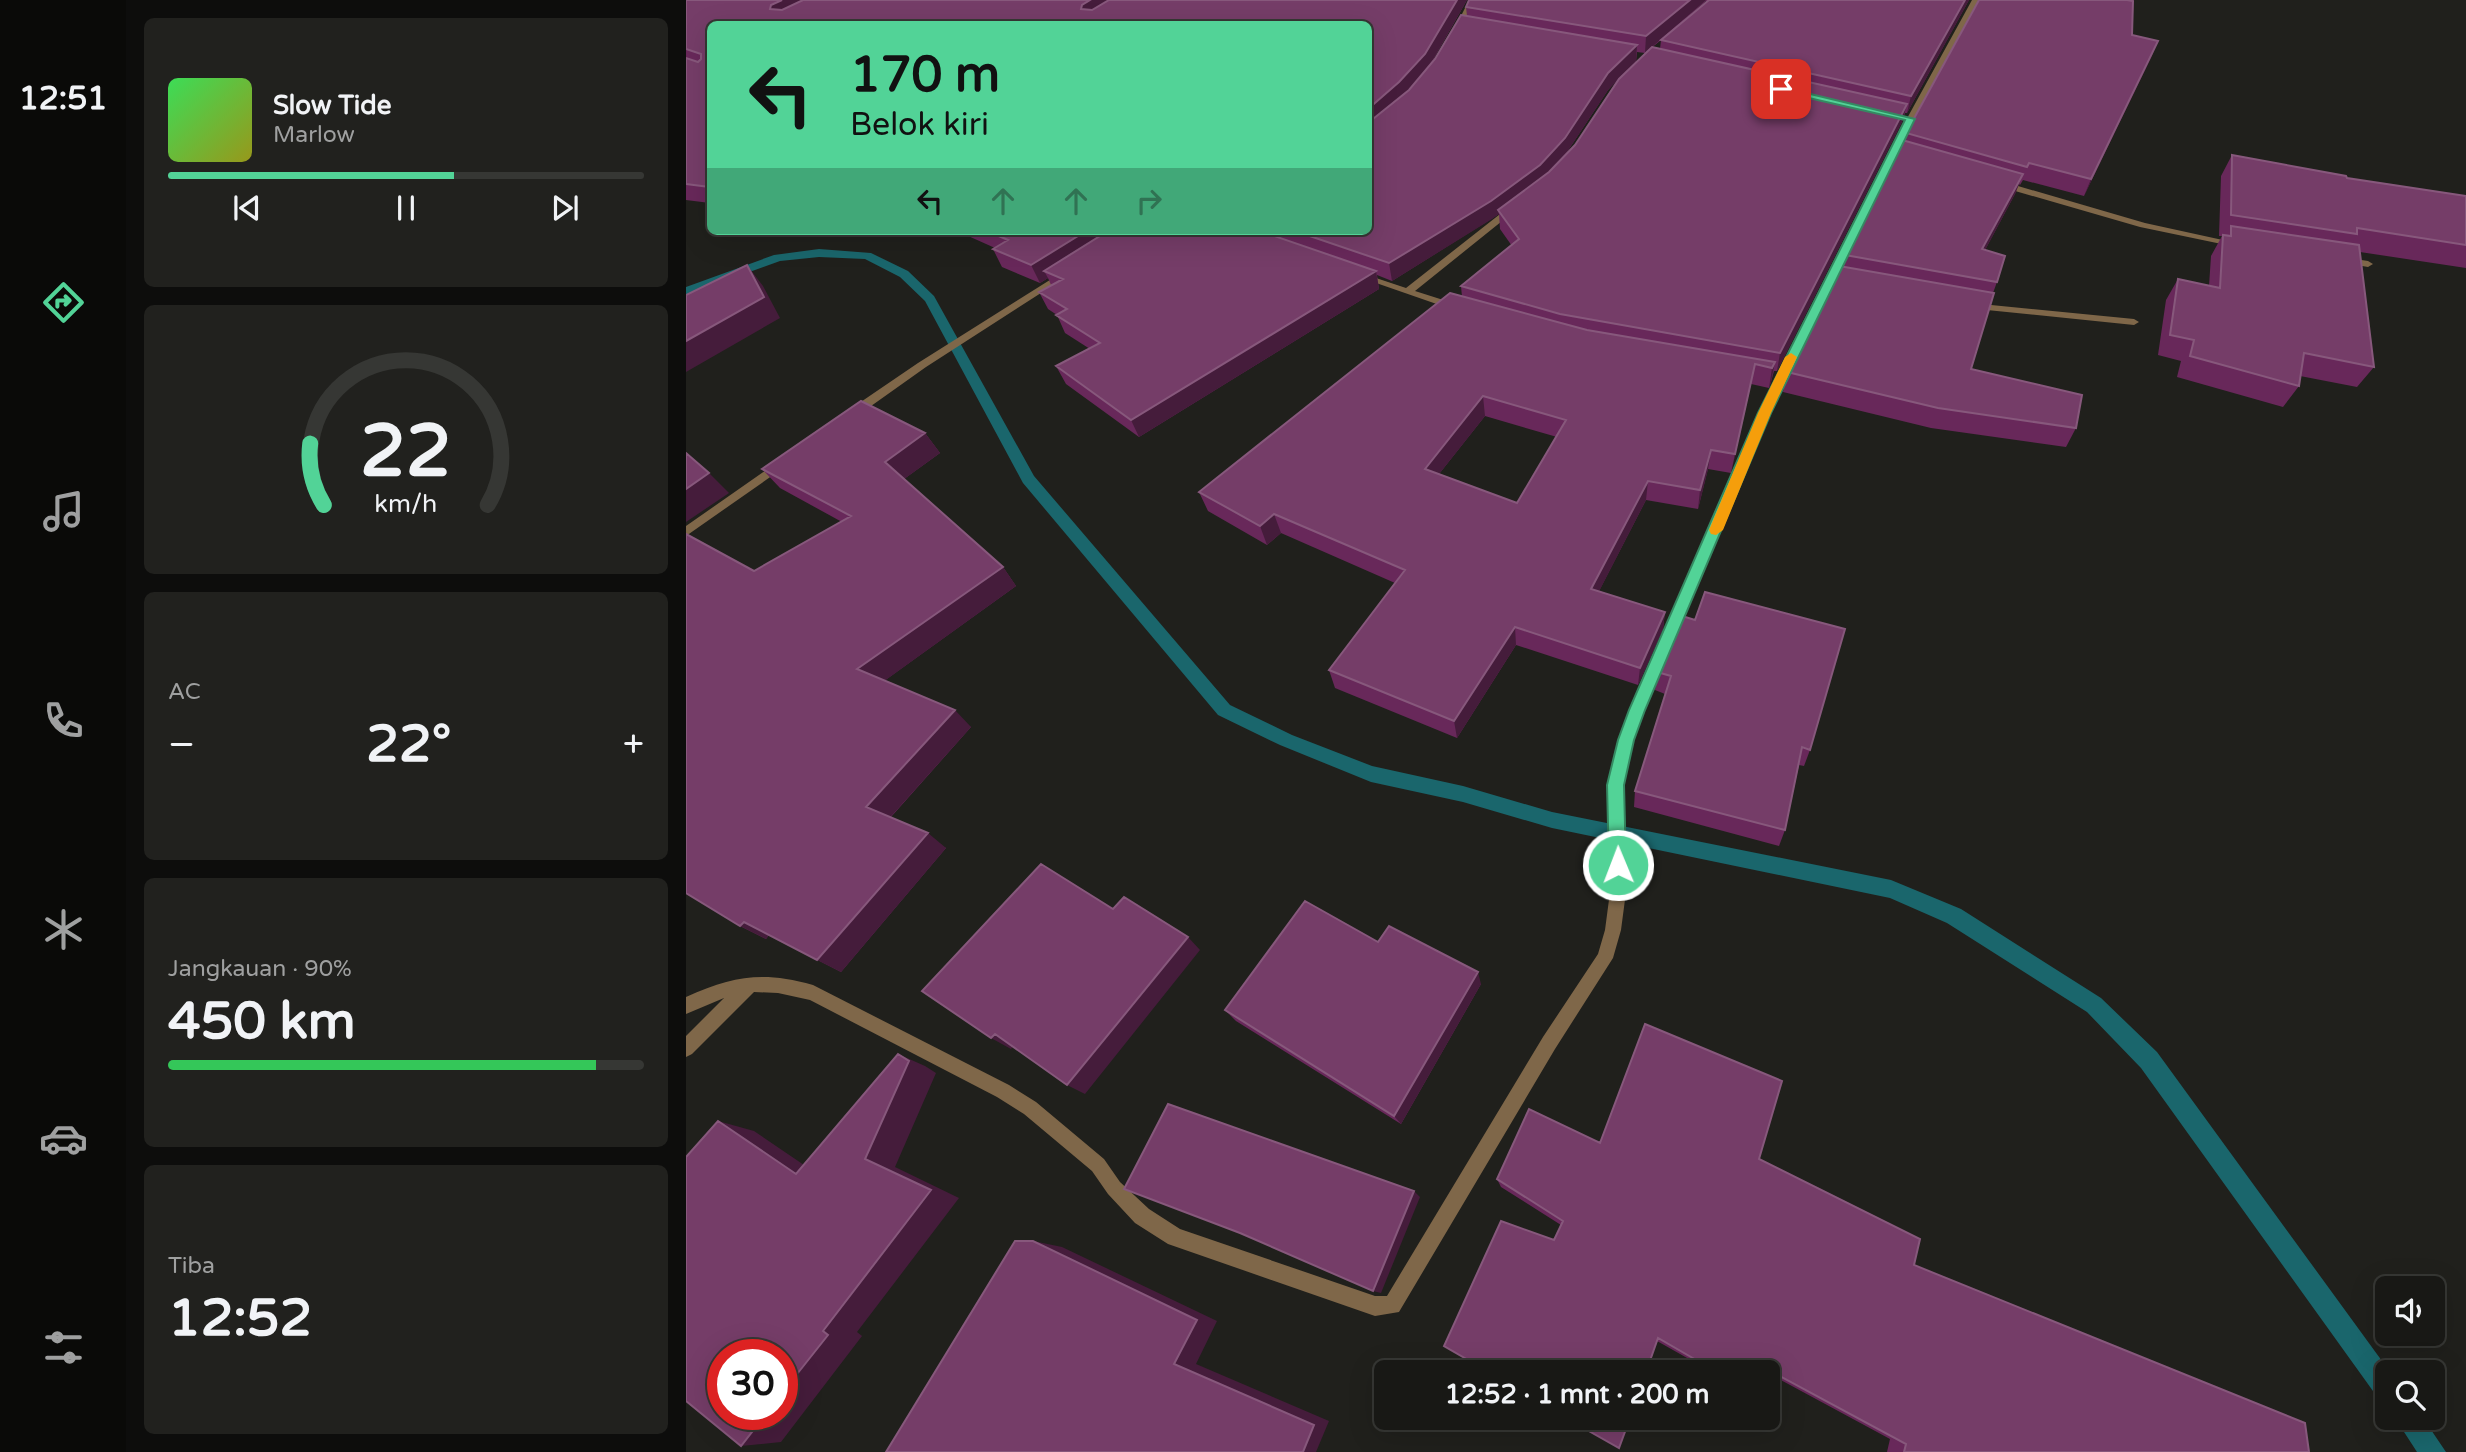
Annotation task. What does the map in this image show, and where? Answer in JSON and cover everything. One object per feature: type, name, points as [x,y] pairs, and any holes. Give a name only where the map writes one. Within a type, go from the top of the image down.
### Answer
[{"type":"street","points":[[1452,38],[1473,0]]},
{"type":"street","points":[[686,1006],[713,993],[752,982],[783,983],[813,993],[1003,1091],[1030,1108],[1098,1164],[1114,1188],[1142,1216],[1175,1237],[1383,1307],[1392,1306],[1458,1193],[1605,958],[1613,930],[1618,892],[1616,785],[1626,740],[1637,710],[1774,377],[1829,279],[1892,152],[1976,0]]},
{"type":"street","points":[[1458,26],[1472,29]]},
{"type":"street","points":[[1898,116],[1910,119]]},
{"type":"street","points":[[1892,152],[1906,156]]},
{"type":"street","points":[[1985,179],[2144,225],[2252,247]]},
{"type":"street","points":[[1407,292],[1519,205]]},
{"type":"street","points":[[2329,258],[2368,264]]},
{"type":"street","points":[[843,420],[922,365],[1076,267]]},
{"type":"street","points":[[1356,274],[1473,312]]},
{"type":"street","points":[[1829,279],[1843,282]]},
{"type":"street","points":[[1964,306],[2134,322]]},
{"type":"street","points":[[686,532],[787,459]]},
{"type":"street","points":[[686,1048],[752,982]]},
{"type":"building","points":[[686,0],[782,0],[771,5],[770,9],[782,10],[803,0],[1090,0],[1082,5],[1081,9],[1092,10],[1109,0],[1457,0],[1425,54],[1372,106],[1372,21],[707,21],[707,187],[686,184],[686,58],[698,62],[701,54],[686,49]]},
{"type":"building","points":[[1469,0],[1690,0],[1646,36],[1466,7]]},
{"type":"building","points":[[1709,0],[1965,0],[1911,96],[1661,40]]},
{"type":"building","points":[[1979,0],[2133,1],[2132,35],[2158,41],[2091,179],[2029,163],[2027,167],[1906,133]]},
{"type":"building","points":[[1461,15],[1637,45],[1608,73],[1565,138],[1540,165],[1491,201],[1389,263],[1307,235],[1372,235],[1372,120],[1409,90],[1435,59]]},
{"type":"building","points":[[1652,47],[1907,104],[1780,353],[1560,314],[1461,286],[1519,239],[1498,210],[1549,172],[1575,145],[1619,79]]},
{"type":"building","points":[[1902,140],[2023,174],[1982,249],[2005,256],[1997,282],[1845,255]]},
{"type":"building","points":[[2232,155],[2347,178],[2466,196],[2466,245],[2357,228],[2357,234],[2231,215]]},
{"type":"building","points":[[2231,226],[2359,245],[2374,367],[2304,353],[2299,386],[2190,356],[2194,340],[2170,335],[2178,279],[2220,288],[2223,235],[2231,236]]},
{"type":"building","points":[[996,235],[1080,235],[1031,265],[993,249],[1008,240]]},
{"type":"building","points":[[1102,235],[1272,235],[1376,271],[1131,420],[1056,366],[1100,343],[1056,315],[1067,309],[1039,292],[1063,279],[1044,271]]},
{"type":"building","points":[[747,265],[764,297],[686,341],[686,295]]},
{"type":"building","points":[[1839,266],[1994,293],[1971,369],[2082,395],[2076,428],[1938,408],[1787,372]]},
{"type":"building","points":[[1450,293],[1587,330],[1775,362],[1772,368],[1755,364],[1735,454],[1711,450],[1700,490],[1648,481],[1591,589],[1665,612],[1640,668],[1515,627],[1454,721],[1329,670],[1405,570],[1274,514],[1260,526],[1199,492]],"holes":[[[1483,396],[1566,420],[1517,503],[1425,469]]]},
{"type":"building","points":[[861,401],[925,433],[885,462],[1003,567],[857,669],[955,710],[866,807],[928,833],[817,960],[744,922],[740,926],[686,893],[686,534],[754,571],[851,516],[762,469]]},
{"type":"building","points":[[686,453],[709,473],[686,489]]},
{"type":"building","points":[[1705,592],[1845,629],[1810,750],[1802,747],[1785,830],[1635,791],[1671,676],[1657,672],[1682,616],[1695,620]]},
{"type":"building","points":[[1041,864],[1113,909],[1124,897],[1188,937],[1067,1085],[995,1034],[991,1038],[922,991]]},
{"type":"building","points":[[1305,901],[1378,942],[1389,926],[1478,972],[1394,1116],[1225,1010]]},
{"type":"building","points":[[1645,1024],[1782,1081],[1759,1159],[1920,1239],[1914,1265],[2305,1423],[2309,1452],[1904,1452],[1906,1444],[1780,1376],[1780,1360],[1696,1360],[1658,1338],[1650,1360],[1468,1360],[1444,1346],[1501,1221],[1554,1240],[1563,1221],[1497,1179],[1529,1109],[1600,1143]]},
{"type":"building","points":[[898,1054],[909,1061],[865,1159],[931,1190],[823,1331],[828,1335],[798,1373],[798,1339],[707,1339],[707,1418],[686,1401],[686,1157],[718,1121],[796,1174]]},
{"type":"building","points":[[1168,1104],[1414,1191],[1373,1291],[1240,1233],[1124,1189]]},
{"type":"building","points":[[1015,1241],[1033,1241],[1197,1320],[1174,1364],[1314,1425],[1303,1452],[886,1452]]},
{"type":"building","points":[[721,1430],[754,1430],[741,1446]]},
{"type":"building","points":[[1587,1430],[1626,1430],[1619,1448]]},
{"type":"waterway","points":[[686,291],[778,258],[819,253],[867,256],[904,274],[930,299],[1028,479],[1224,710],[1286,740],[1371,774],[1463,794],[1552,820],[1891,889],[1954,916],[2094,1005],[2149,1060],[2375,1372]]},
{"type":"waterway","points":[[2417,1430],[2433,1452]]},
{"type":"slow traffic","points":[[1716,530],[1764,413],[1791,357]]},
{"type":"route","points":[[1618,865],[1616,785],[1626,740],[1637,710],[1764,413],[1910,119],[1781,89]]}]
